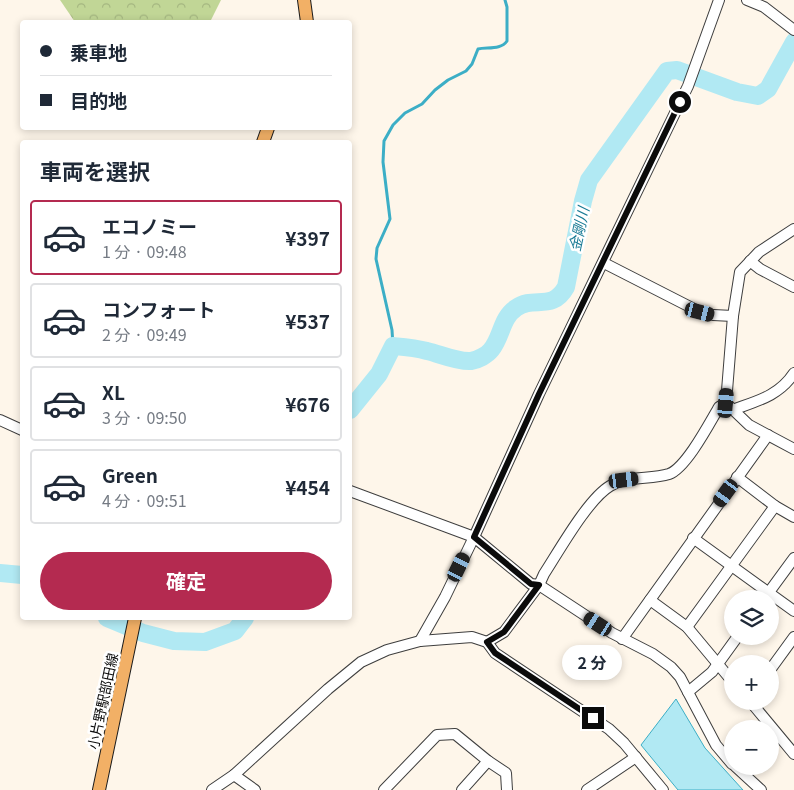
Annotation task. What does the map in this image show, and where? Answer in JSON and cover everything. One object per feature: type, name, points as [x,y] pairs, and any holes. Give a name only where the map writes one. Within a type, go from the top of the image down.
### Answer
[{"type":"main road","points":[[304,0],[307,20]]},
{"type":"main road","name":"小片野駅部田線","points":[[98,790],[135,620]]},
{"type":"street","points":[[420,641],[445,597],[474,537],[539,394],[604,263],[689,81],[719,0]]},
{"type":"street","points":[[747,0],[764,7],[794,30]]},
{"type":"street","points":[[794,229],[759,252],[740,272],[733,316],[729,406],[749,425],[794,449]]},
{"type":"street","points":[[750,261],[760,269],[794,287]]},
{"type":"street","points":[[604,263],[700,312],[713,316],[733,316]]},
{"type":"street","points":[[487,642],[504,632],[539,585],[544,574],[592,502],[609,486],[624,480],[670,474],[683,465],[719,408],[770,396],[784,386],[794,373]]},
{"type":"street","points":[[0,420],[20,429]]},
{"type":"street","points":[[622,639],[768,435]]},
{"type":"street","points":[[737,478],[775,506],[794,517]]},
{"type":"street","points":[[352,491],[474,537],[531,584],[539,585],[622,639],[653,654],[671,667],[688,692],[716,745],[724,754]]},
{"type":"street","points":[[687,627],[775,506]]},
{"type":"street","points":[[693,538],[732,566],[760,590]]},
{"type":"street","points":[[770,590],[794,558]]},
{"type":"street","points":[[650,600],[687,627],[724,671]]},
{"type":"street","points":[[779,602],[794,611]]},
{"type":"street","points":[[212,790],[234,775],[328,689],[362,662],[387,650],[420,641],[472,637],[487,642],[495,653],[609,729],[636,757],[663,790]]},
{"type":"street","points":[[779,658],[794,637]]},
{"type":"street","points":[[688,692],[712,672],[732,645]]},
{"type":"street","points":[[757,710],[794,754]]},
{"type":"street","points":[[384,790],[437,735],[455,734],[506,773],[507,790]]},
{"type":"street","points":[[787,746],[794,736]]},
{"type":"street","points":[[588,790],[636,757]]},
{"type":"street","points":[[462,790],[488,761]]},
{"type":"street","points":[[234,775],[255,790]]},
{"type":"street","points":[[745,775],[761,790]]},
{"type":"green space","points":[[60,0],[221,0],[211,20],[74,20]]},
{"type":"water","points":[[676,699],[705,748],[724,769],[724,775],[729,775],[743,790],[678,790],[641,745]]},
{"type":"waterway","points":[[393,346],[392,330],[376,259],[377,248],[390,219],[383,162],[384,141],[393,125],[405,113],[422,104],[448,80],[466,71],[472,64],[478,49],[498,47],[507,41],[507,7],[505,0]]},
{"type":"waterway","name":"金剛川","points":[[352,408],[379,374],[393,346],[423,350],[460,360],[474,360],[491,350],[495,345],[504,322],[516,308],[523,304],[549,301],[561,295],[566,287],[589,180],[667,71],[677,70],[737,92],[758,96],[768,89],[794,42]]},
{"type":"waterway","name":"金剛川","points":[[0,573],[20,575]]},
{"type":"waterway","name":"金剛川","points":[[112,620],[143,633],[174,641],[205,642],[235,631],[243,620]]},
{"type":"route","points":[[593,718],[495,653],[487,642],[504,632],[539,585],[531,584],[474,537],[506,468],[518,437],[604,263],[680,102]]}]
